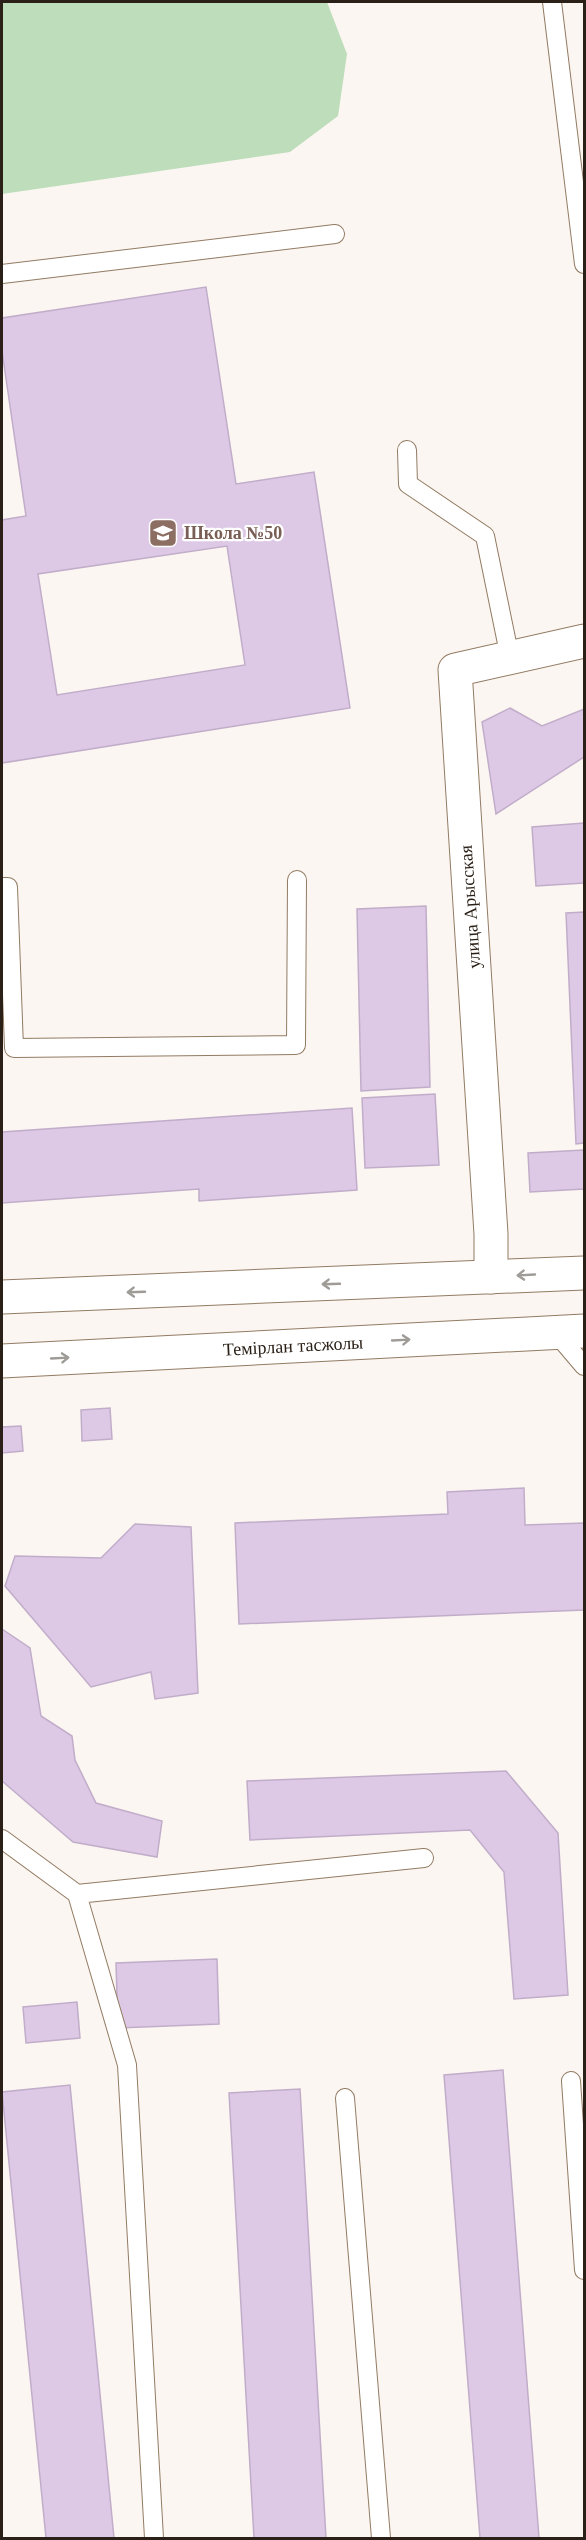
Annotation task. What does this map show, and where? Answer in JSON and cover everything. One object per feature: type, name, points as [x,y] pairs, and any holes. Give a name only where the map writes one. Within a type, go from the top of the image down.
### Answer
[{"type":"main road","name":"улица Арысская","points":[[491,1277],[491,1234],[455,670],[585,641]]},
{"type":"main road","points":[[2,1297],[585,1273]]},
{"type":"main road","name":"Темірлан тасжолы","points":[[2,1361],[570,1332]]},
{"type":"lane","points":[[552,2],[585,264]]},
{"type":"lane","points":[[2,274],[335,234]]},
{"type":"lane","points":[[407,450],[408,484],[485,536],[510,657]]},
{"type":"lane","points":[[2,887],[8,887],[14,1048],[297,1046],[297,880]]},
{"type":"lane","points":[[570,1332],[585,1366]]},
{"type":"lane","points":[[2,1839],[77,1894],[127,2065],[154,2538]]},
{"type":"lane","points":[[77,1894],[424,1858]]},
{"type":"lane","points":[[572,2081],[585,2270]]},
{"type":"lane","points":[[345,2098],[381,2538]]},
{"type":"green space","points":[[327,2],[347,54],[338,116],[290,152],[2,194],[2,3]]},
{"type":"building","name":"Школа №50","points":[[206,287],[236,484],[314,472],[350,708],[2,763],[2,520],[26,516],[2,351],[2,318]],"holes":[[[227,546],[245,665],[57,695],[38,574]]]},
{"type":"building","points":[[510,708],[542,726],[584,709],[584,757],[496,814],[482,722]]},
{"type":"building","points":[[584,823],[584,883],[536,886],[532,827]]},
{"type":"building","points":[[426,906],[430,1087],[361,1091],[357,909]]},
{"type":"building","points":[[584,912],[584,1143],[576,1144],[566,913]]},
{"type":"building","points":[[435,1094],[439,1165],[365,1168],[362,1098]]},
{"type":"building","points":[[352,1108],[357,1190],[199,1201],[199,1189],[2,1203],[2,1132]]},
{"type":"building","points":[[584,1150],[584,1189],[530,1192],[528,1153]]},
{"type":"building","points":[[110,1408],[112,1439],[82,1441],[81,1410]]},
{"type":"building","points":[[21,1426],[23,1451],[2,1453],[2,1427]]},
{"type":"building","points":[[524,1488],[525,1525],[584,1523],[584,1610],[239,1624],[235,1523],[448,1514],[447,1492]]},
{"type":"building","points":[[135,1524],[191,1527],[198,1693],[155,1699],[151,1672],[91,1687],[5,1586],[15,1556],[101,1558]]},
{"type":"building","points":[[2,1629],[30,1648],[41,1716],[72,1736],[75,1760],[96,1803],[162,1821],[157,1857],[73,1842],[2,1781]]},
{"type":"building","points":[[506,1771],[558,1833],[568,1995],[514,1999],[504,1872],[470,1830],[250,1840],[247,1781]]},
{"type":"building","points":[[217,1959],[219,2024],[118,2028],[116,1963]]},
{"type":"building","points":[[77,2002],[80,2038],[26,2043],[23,2007]]},
{"type":"building","points":[[503,2070],[539,2538],[480,2538],[444,2075]]},
{"type":"building","points":[[70,2085],[114,2538],[46,2538],[2,2092]]},
{"type":"building","points":[[300,2089],[326,2538],[254,2538],[229,2093]]},
{"type":"place","name":"Школа №50","points":[[163,533]]}]
